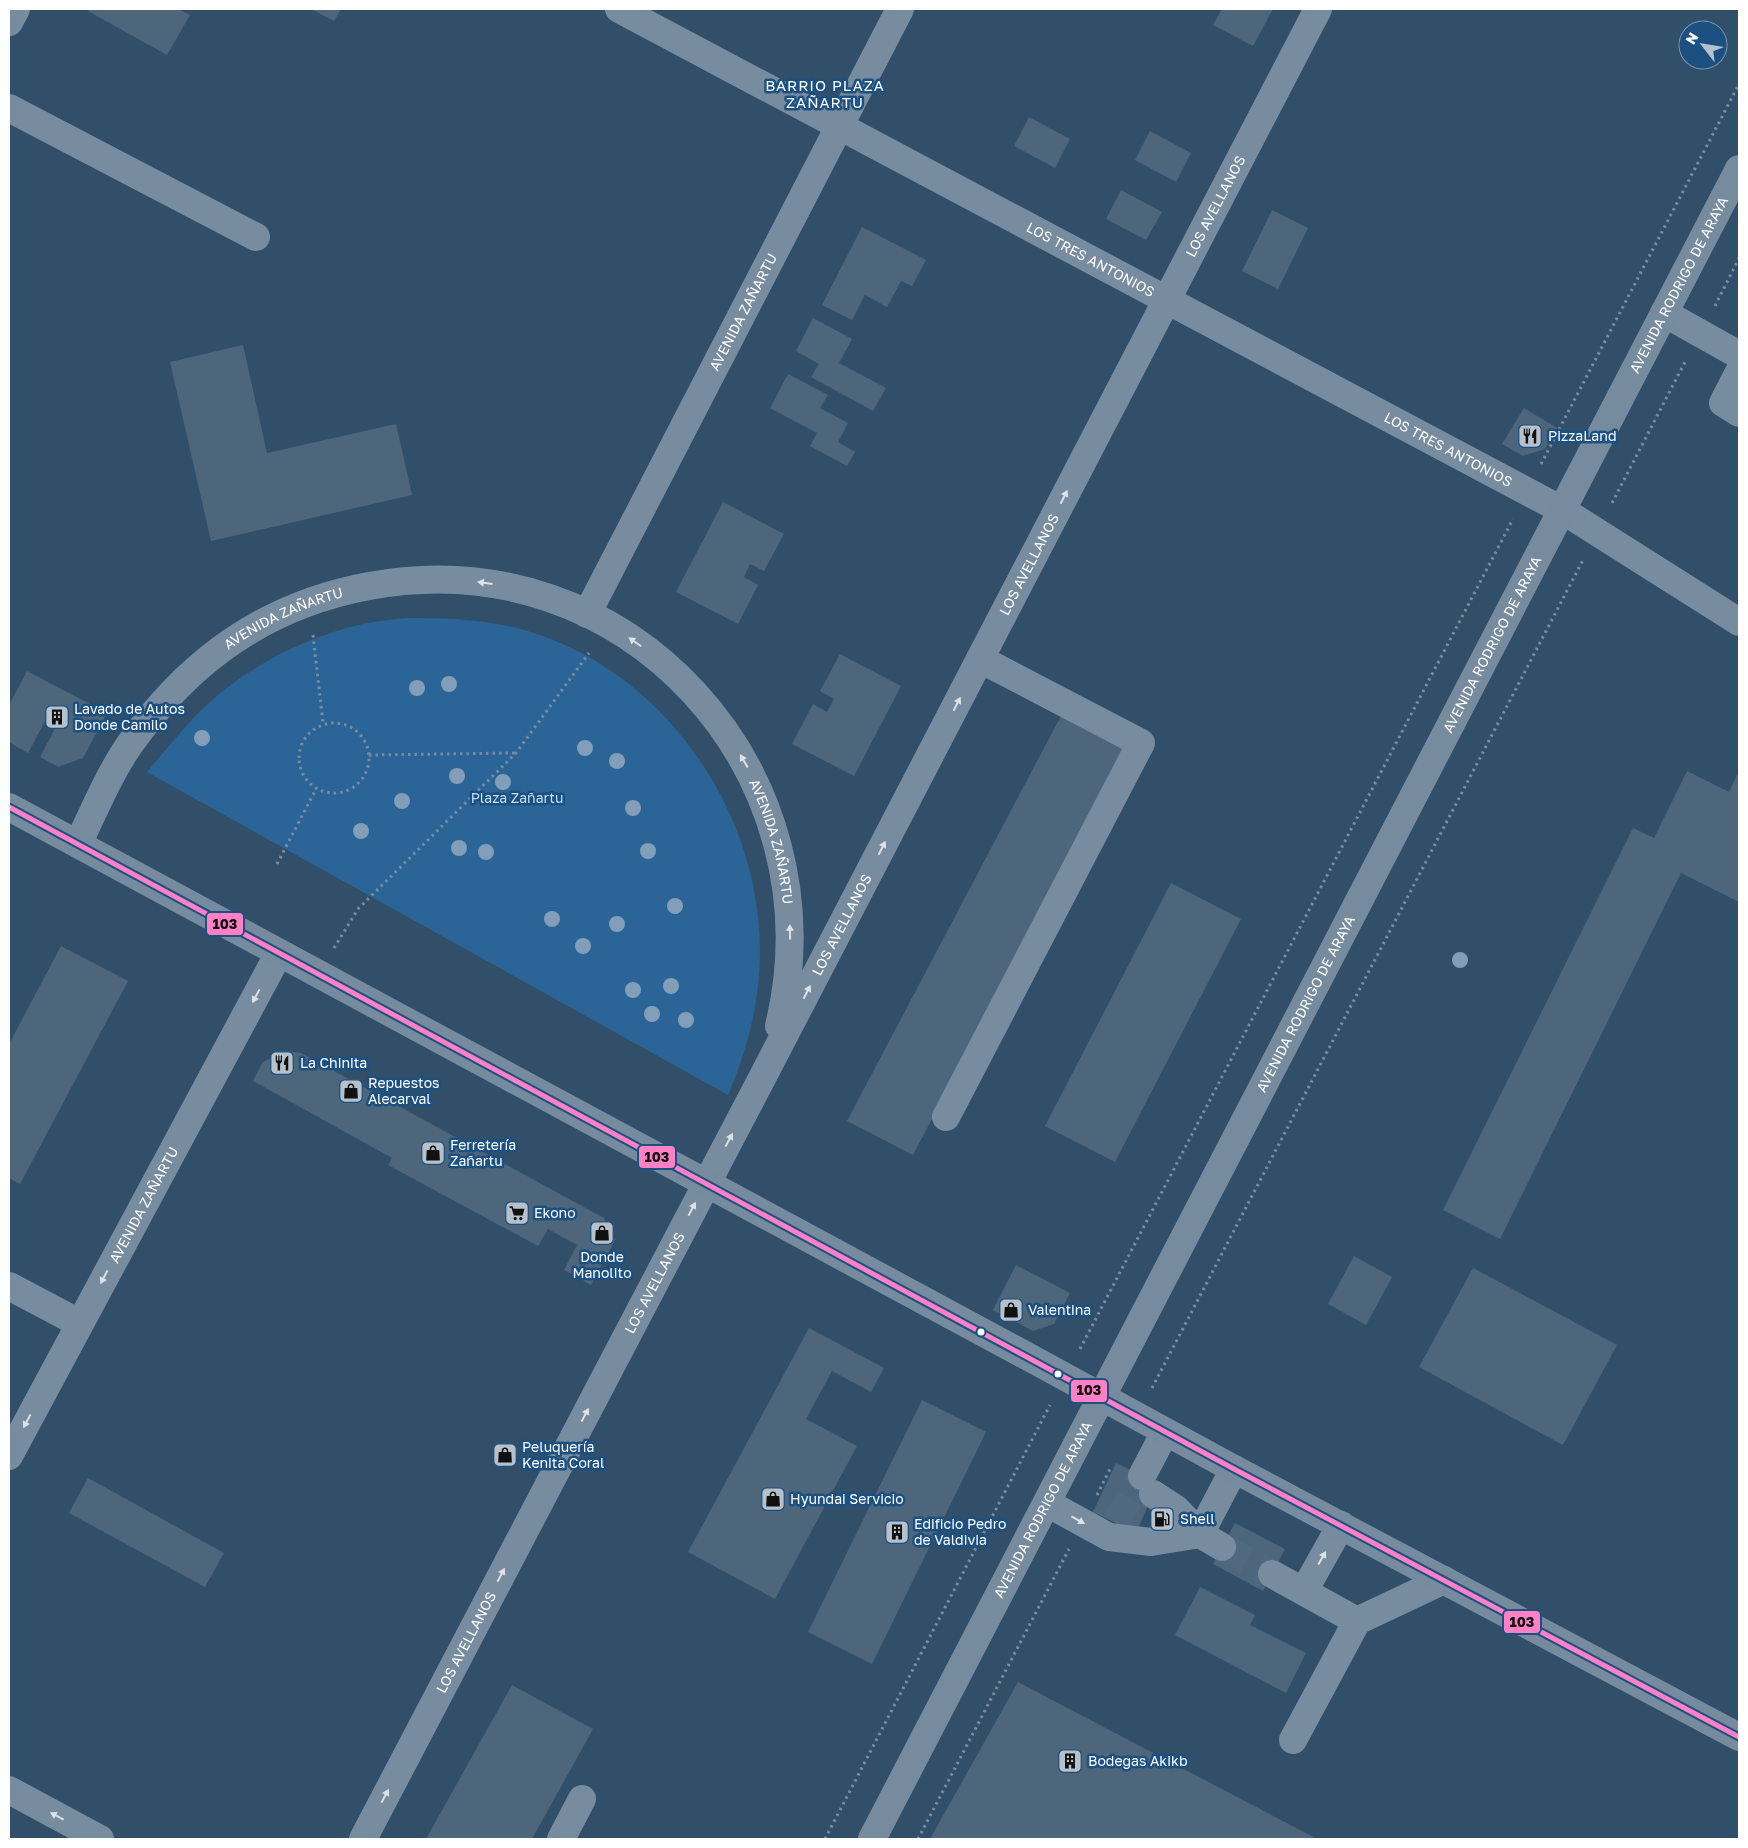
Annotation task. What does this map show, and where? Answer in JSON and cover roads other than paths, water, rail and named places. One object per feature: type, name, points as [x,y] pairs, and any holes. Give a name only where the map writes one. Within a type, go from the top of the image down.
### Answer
[{"type":"main road","name":"AVENIDA RODRIGO DE ARAYA","points":[[872,1839],[1739,169]]},
{"type":"main road","points":[[9,807],[1164,1432],[1739,1737]]},
{"type":"street","points":[[9,22],[16,9]]},
{"type":"street","name":"LOS TRES ANTONIOS","points":[[619,9],[1562,510],[1736,613]]},
{"type":"street","name":"AVENIDA ZAÑARTU","points":[[598,620],[839,126],[900,9]]},
{"type":"street","name":"LOS AVELLANOS","points":[[363,1839],[760,1082],[1318,9]]},
{"type":"street","points":[[9,108],[256,237]]},
{"type":"street","points":[[1664,313],[1739,355]]},
{"type":"street","points":[[1739,372],[1723,403],[1739,413]]},
{"type":"street","name":"AVENIDA ZAÑARTU","points":[[78,844],[129,745],[170,695],[194,671],[221,650],[249,631],[278,615],[334,594],[384,583],[436,579],[488,583],[538,595],[598,620],[630,638],[670,669],[706,705],[735,745],[759,789],[776,836],[787,885],[790,918],[790,960],[785,1002],[777,1034],[760,1082]]},
{"type":"street","points":[[946,1118],[1141,743],[980,659]]},
{"type":"street","name":"AVENIDA ZAÑARTU","points":[[9,1456],[279,953]]},
{"type":"street","points":[[9,1286],[79,1323]]},
{"type":"street","points":[[1164,1432],[1148,1485],[1211,1541]]},
{"type":"street","points":[[1211,1541],[1234,1469]]},
{"type":"street","points":[[1047,1503],[1082,1523],[1151,1542],[1211,1541]]},
{"type":"street","points":[[1304,1591],[1341,1525]]},
{"type":"street","points":[[1272,1574],[1357,1621]]},
{"type":"street","points":[[1293,1740],[1357,1621],[1444,1580]]},
{"type":"street","points":[[9,1790],[100,1839]]},
{"type":"street","points":[[561,1839],[582,1799]]},
{"type":"tunnel","points":[[1116,1523],[1142,1476]]},
{"type":"tunnel","points":[[1222,1547],[1272,1574]]},
{"type":"place","name":"PizzaLand","points":[[1530,436]]},
{"type":"place","name":"Lavado de Autos Donde Camilo","points":[[57,717]]},
{"type":"place","name":"La Chinita","points":[[282,1063]]},
{"type":"place","name":"Repuestos Alecarval","points":[[351,1091]]},
{"type":"place","name":"Ferretería Zañartu","points":[[433,1153]]},
{"type":"place","name":"Ekono","points":[[517,1213]]},
{"type":"place","name":"Donde Manolito","points":[[602,1233]]},
{"type":"place","name":"Valentina","points":[[1011,1310]]},
{"type":"place","name":"Peluquería Kenita Coral","points":[[505,1455]]},
{"type":"place","name":"Hyundai Servicio","points":[[773,1499]]},
{"type":"place","name":"Shell","points":[[1162,1519]]},
{"type":"place","name":"Edificio Pedro de Valdivia","points":[[897,1532]]},
{"type":"place","name":"Bodegas Akikb","points":[[1070,1761]]},
{"type":"district","name":"BARRIO PLAZA ZAÑARTU","points":[[825,94]]},
{"type":"park label","name":"Plaza Zañartu","points":[[517,798]]}]
